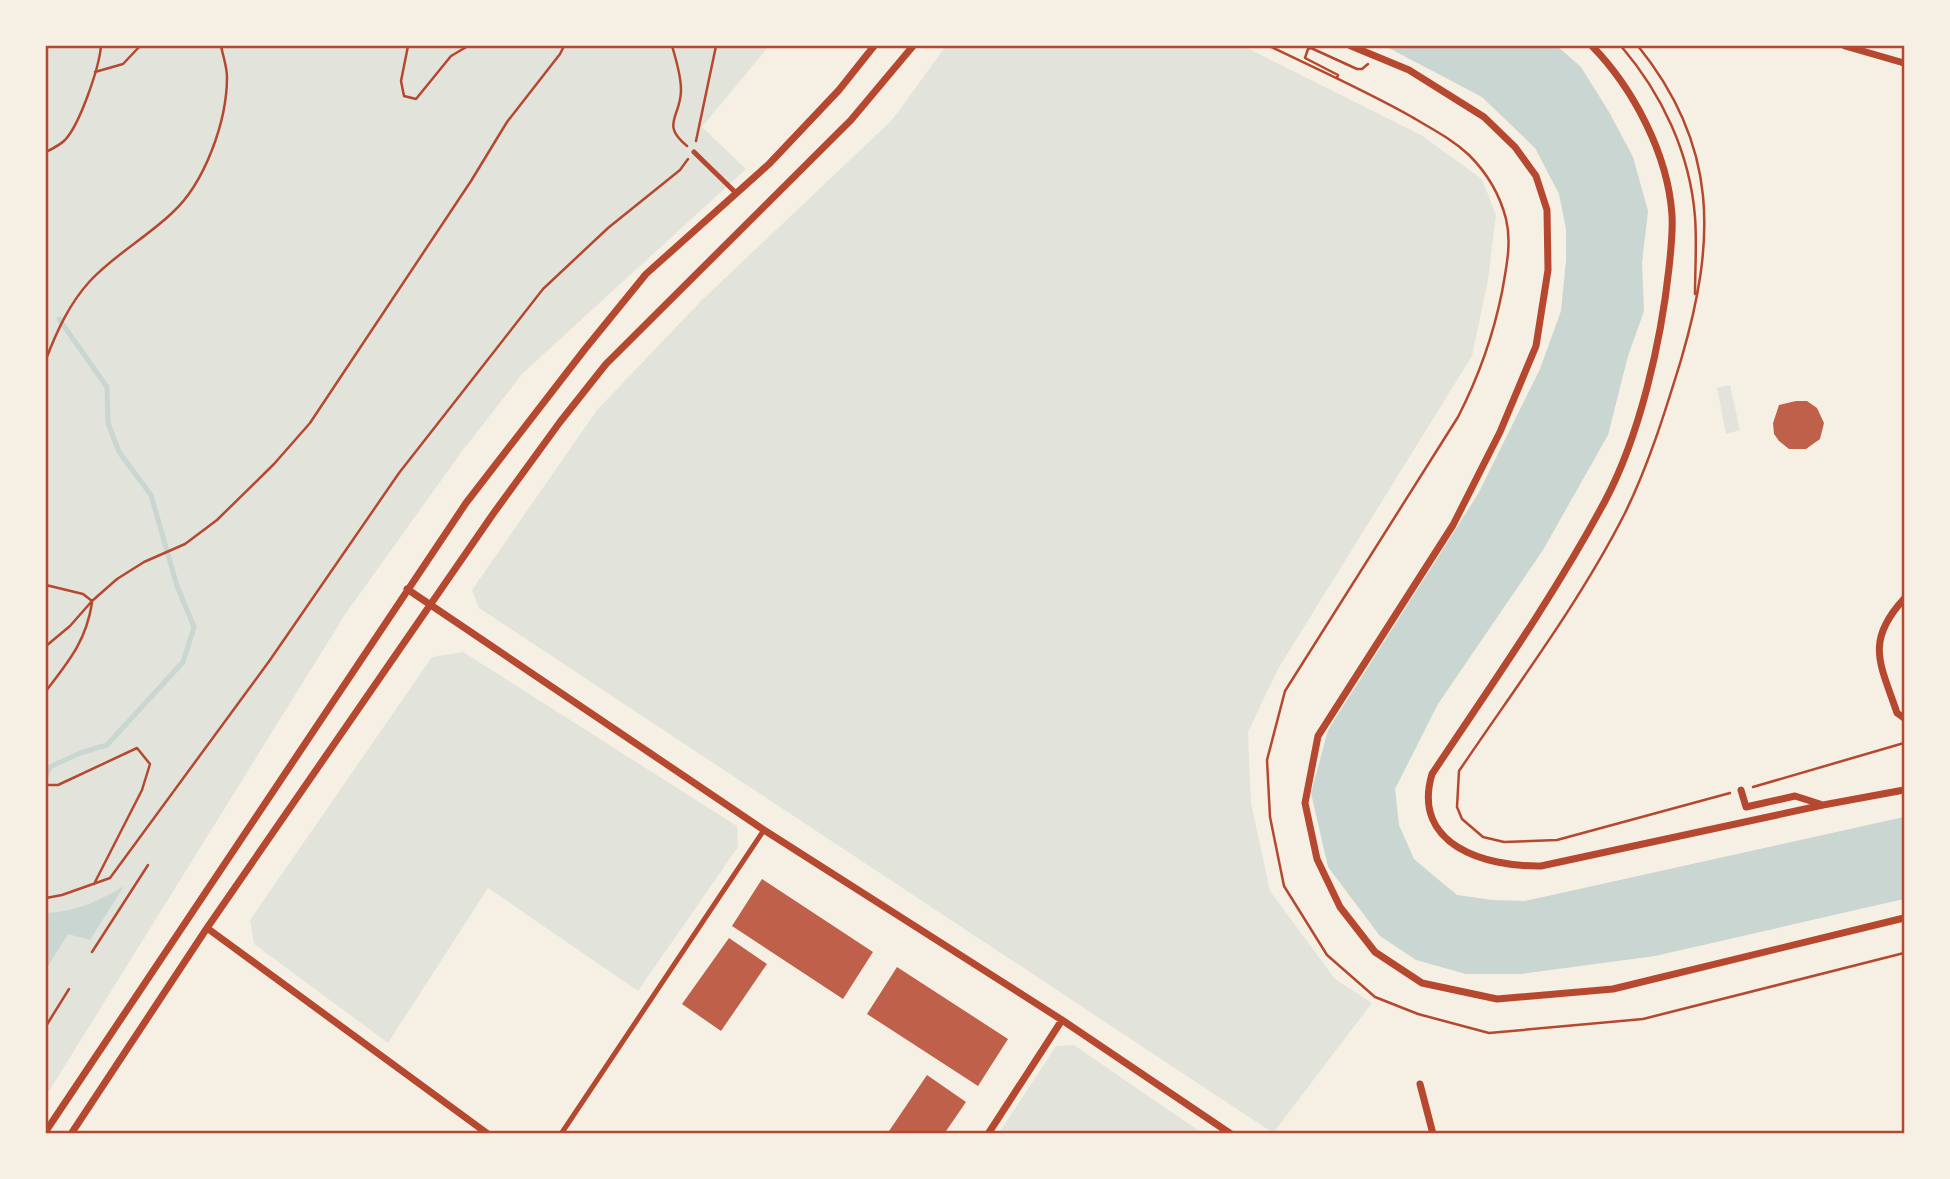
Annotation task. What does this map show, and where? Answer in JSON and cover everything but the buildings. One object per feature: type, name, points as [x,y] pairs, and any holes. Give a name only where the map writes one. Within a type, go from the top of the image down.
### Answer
[{"type":"street","points":[[46,1131],[473,494],[637,285],[769,164],[839,90],[874,46]]},
{"type":"street","points":[[71,1133],[207,928],[429,605],[552,432],[606,364],[851,120],[913,46]]},
{"type":"street","points":[[1351,46],[1409,70],[1484,117],[1516,147],[1536,176],[1547,210],[1548,270],[1536,346],[1500,432],[1453,524],[1318,736],[1305,803],[1317,859],[1340,907],[1375,952],[1422,982],[1497,999],[1613,989],[1905,918]]},
{"type":"street","points":[[1592,46],[1609,64],[1640,115],[1665,177],[1672,212],[1672,230],[1666,292],[1655,356],[1634,426],[1605,499],[1543,607],[1432,774],[1428,788],[1431,815],[1448,842],[1469,854],[1519,866],[1541,866],[1905,790]]},
{"type":"street","points":[[1845,46],[1905,63]]},
{"type":"street","points":[[407,589],[764,830],[1062,1020],[1231,1133]]},
{"type":"street","points":[[1903,718],[1897,713],[1878,658],[1879,639],[1892,613],[1905,599]]},
{"type":"street","points":[[1741,790],[1746,807],[1795,796],[1823,805]]},
{"type":"street","points":[[207,928],[488,1133]]},
{"type":"street","points":[[988,1133],[1062,1020]]},
{"type":"street","points":[[1420,1084],[1433,1133]]},
{"type":"lane","points":[[694,152],[736,193]]},
{"type":"lane","points":[[561,1133],[764,830]]},
{"type":"path","points":[[46,152],[64,141],[78,122],[101,46]]},
{"type":"path","points":[[95,72],[123,64],[140,46]]},
{"type":"path","points":[[46,359],[61,323],[77,296],[92,279],[173,213],[192,190],[209,156],[224,108],[227,75],[221,46]]},
{"type":"path","points":[[408,46],[401,81],[404,96],[411,99],[416,99],[451,56],[468,46]]},
{"type":"path","points":[[46,646],[117,579],[144,562],[184,544],[217,520],[274,464],[310,423],[471,181],[507,122],[564,46]]},
{"type":"path","points":[[672,46],[681,90],[673,130],[676,137],[694,152]]},
{"type":"path","points":[[46,898],[110,878],[270,660],[399,472],[543,289],[608,228],[680,170],[694,152],[716,46]]},
{"type":"path","points":[[1269,46],[1395,107],[1451,139],[1471,156],[1488,177],[1500,200],[1507,222],[1509,244],[1494,332],[1477,379],[1458,417],[1285,691],[1267,760],[1270,817],[1284,886],[1327,955],[1375,997],[1418,1014],[1489,1033],[1643,1018],[1905,953]]},
{"type":"path","points":[[1638,46],[1683,115],[1698,160],[1705,234],[1688,336],[1652,453],[1625,513],[1593,570],[1459,771],[1457,807],[1462,819],[1483,837],[1504,842],[1558,840],[1905,743]]},
{"type":"path","points":[[1337,78],[1338,75],[1306,58],[1308,50],[1311,48],[1357,69],[1362,69],[1378,56]]},
{"type":"path","points":[[46,585],[83,594],[92,601]]},
{"type":"path","points":[[46,691],[72,657],[89,625],[92,601]]},
{"type":"path","points":[[47,785],[58,785],[137,748],[150,764],[142,790],[94,884]]},
{"type":"path","points":[[92,952],[148,864]]},
{"type":"path","points":[[46,1026],[69,989]]},
{"type":"shaded area","points":[[46,46],[769,46],[702,127],[746,169],[523,373],[463,450],[346,613],[46,1096]]},
{"type":"shaded area","points":[[946,46],[1247,48],[1421,135],[1482,179],[1496,215],[1488,280],[1472,356],[1278,669],[1248,732],[1251,803],[1270,891],[1335,979],[1372,1003],[1273,1133],[479,608],[472,590],[597,410],[702,300],[892,120]]},
{"type":"shaded area","points":[[1385,46],[1557,46],[1581,67],[1609,112],[1633,157],[1648,211],[1642,263],[1644,311],[1628,356],[1608,435],[1543,550],[1438,704],[1395,789],[1399,825],[1414,859],[1457,895],[1525,901],[1904,817],[1904,899],[1655,956],[1521,974],[1466,974],[1416,960],[1380,936],[1328,867],[1311,793],[1328,730],[1478,494],[1540,369],[1561,311],[1566,260],[1566,229],[1559,194],[1535,148],[1482,97]]},
{"type":"shaded area","points":[[1730,385],[1740,430],[1726,434],[1717,388]]},
{"type":"shaded area","points":[[463,652],[737,826],[738,847],[638,991],[488,888],[388,1043],[254,944],[250,920],[432,657]]},
{"type":"shaded area","points":[[124,886],[90,940],[68,934],[46,969],[46,913],[87,905]]},
{"type":"shaded area","points":[[1074,1045],[1202,1133],[999,1133],[1056,1046]]},
{"type":"waterway","points":[[46,776],[50,767],[80,753],[107,745],[183,662],[194,627],[177,586],[151,495],[119,452],[108,423],[107,387],[59,319]]}]
